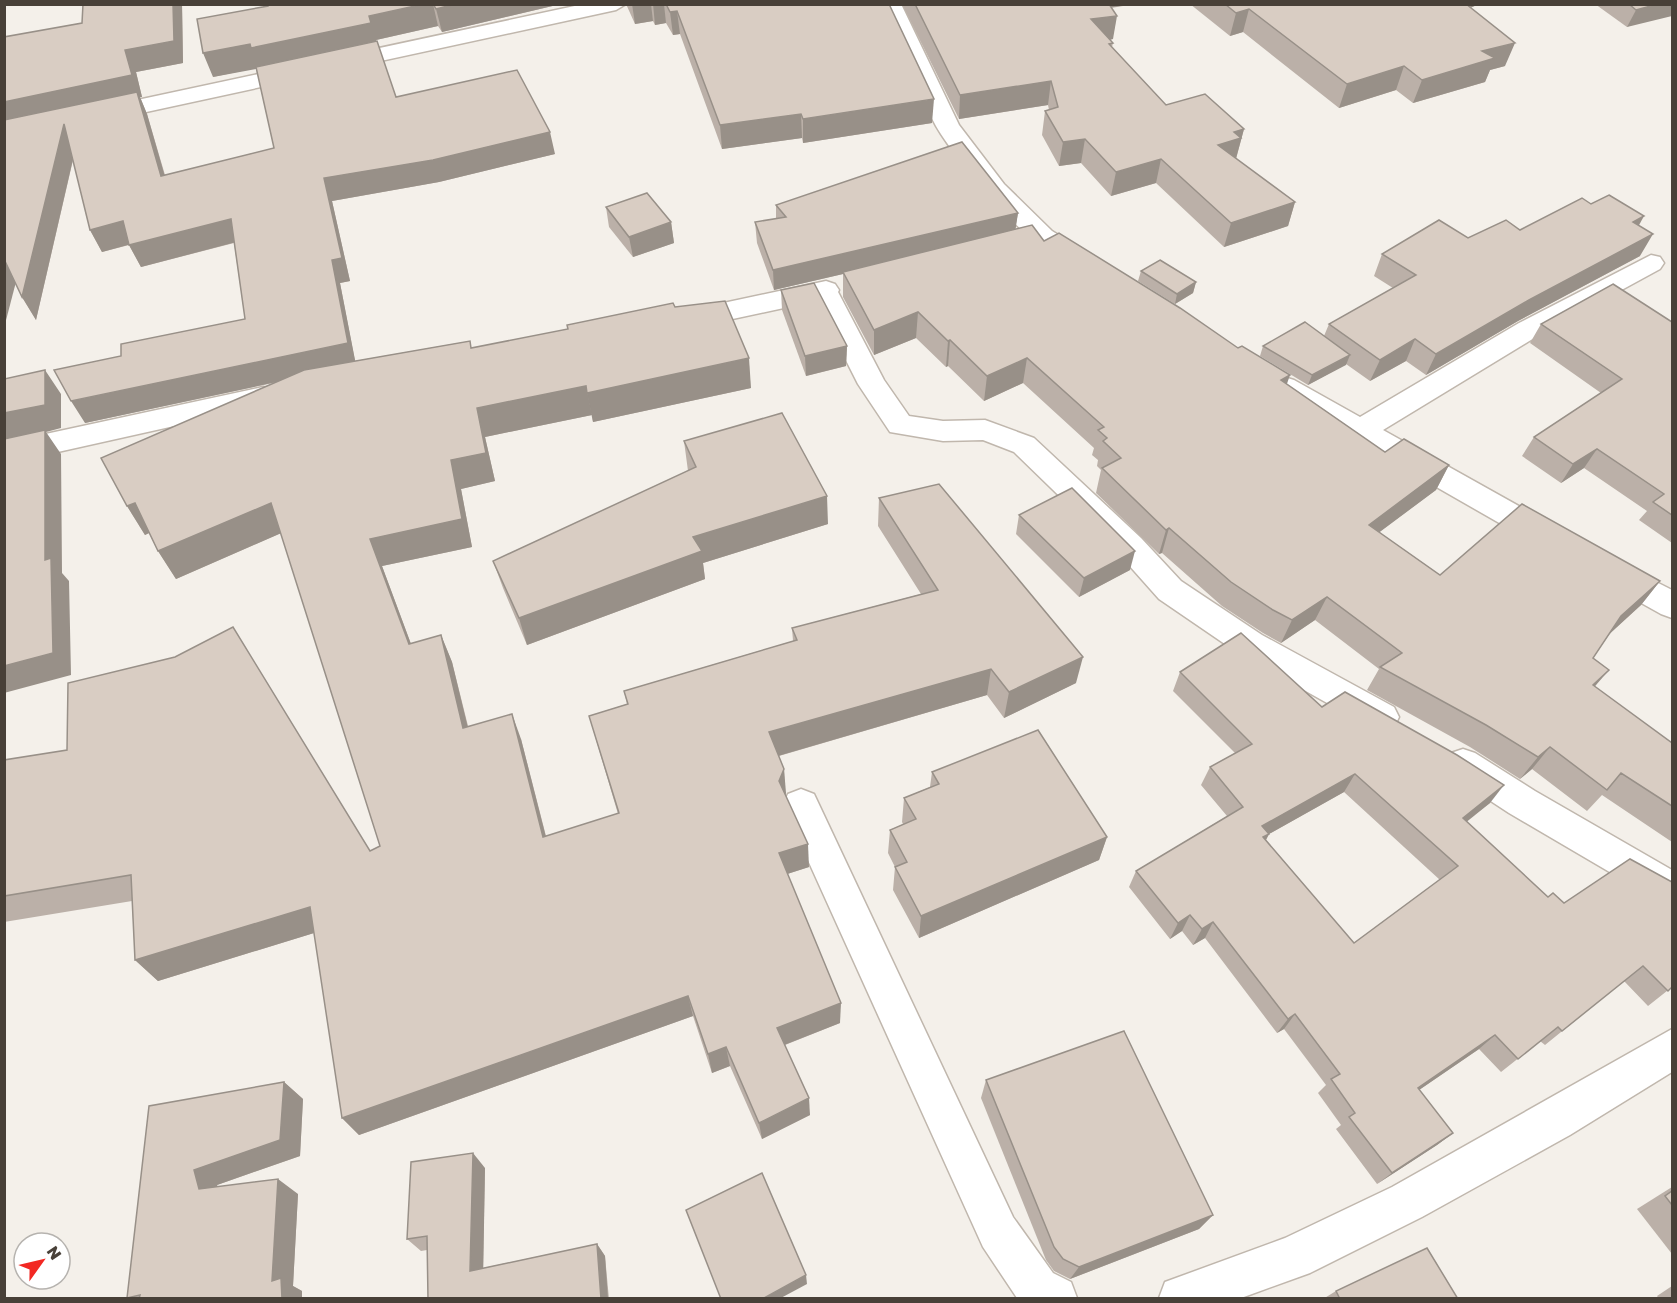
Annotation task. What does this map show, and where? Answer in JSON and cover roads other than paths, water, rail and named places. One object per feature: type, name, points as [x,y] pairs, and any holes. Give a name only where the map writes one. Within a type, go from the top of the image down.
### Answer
[{"type":"street","points":[[74,121],[616,4]]},
{"type":"street","points":[[890,4],[948,126],[995,189],[1043,237],[1103,274]]},
{"type":"street","points":[[1008,245],[1043,237]]},
{"type":"street","points":[[1360,430],[1529,329],[1651,262]]},
{"type":"street","points":[[663,325],[836,288],[872,384],[900,425],[943,431],[985,430],[1024,445],[1130,546],[1170,590],[1250,644],[1406,730]]},
{"type":"street","points":[[1264,374],[1672,605]]},
{"type":"street","points":[[4,454],[290,391]]},
{"type":"street","points":[[1437,748],[1522,802],[1672,889]]},
{"type":"street","points":[[801,805],[998,1232],[1037,1289],[1055,1299]]},
{"type":"street","points":[[1181,1299],[1294,1257],[1407,1202],[1556,1120],[1672,1048]]}]
